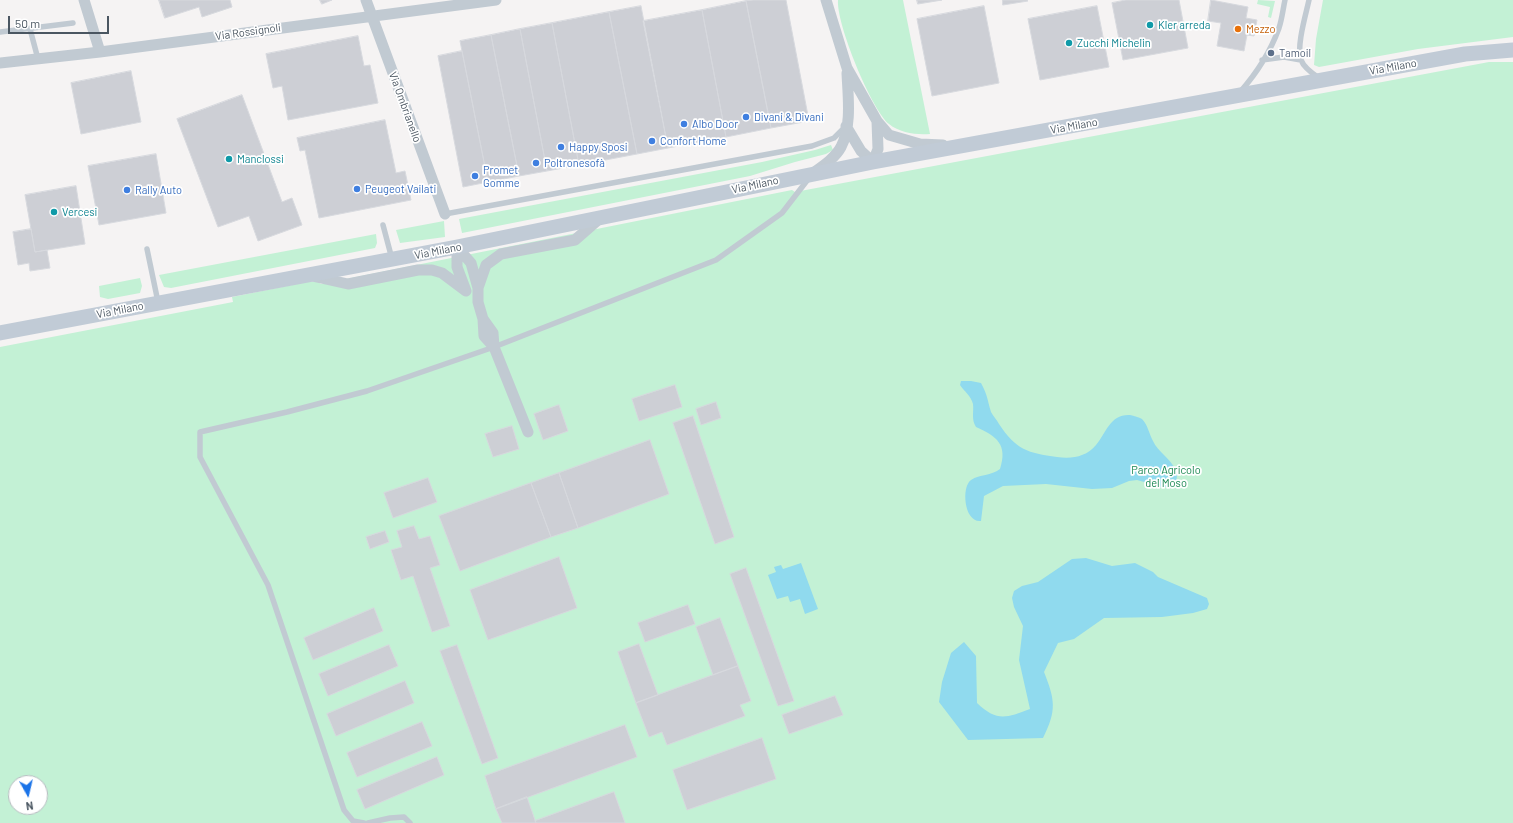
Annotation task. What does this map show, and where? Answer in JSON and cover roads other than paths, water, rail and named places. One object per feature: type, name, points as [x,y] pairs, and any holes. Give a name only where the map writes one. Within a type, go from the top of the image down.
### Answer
[{"type":"main road","name":"Via Milano","points":[[0,333],[457,247],[813,173],[1465,54],[1513,50]]},
{"type":"street","points":[[84,0],[100,52]]},
{"type":"street","name":"Via Ombrianello","points":[[366,0],[445,214]]},
{"type":"street","name":"Via Rossignoli","points":[[0,63],[100,52],[496,0]]},
{"type":"street","points":[[826,0],[847,68],[877,121],[889,134],[914,142],[961,146]]},
{"type":"street","points":[[831,0],[834,26]]},
{"type":"street","points":[[813,173],[828,162],[840,147],[849,109],[847,68]]},
{"type":"street","points":[[846,126],[861,151],[873,162],[878,149],[877,121]]},
{"type":"street","points":[[478,288],[486,265],[501,254],[575,240],[600,217]]},
{"type":"street","points":[[457,247],[471,263],[478,288],[478,302],[484,319],[484,336],[494,347],[528,432]]},
{"type":"street","points":[[457,247],[457,266],[466,291]]},
{"type":"street","points":[[308,275],[348,284],[418,270],[432,270],[442,273],[478,302]]},
{"type":"lane","points":[[1237,96],[1248,83],[1262,60],[1279,27],[1285,0]]},
{"type":"lane","points":[[1309,0],[1301,38],[1301,60],[1310,72],[1321,80]]},
{"type":"lane","points":[[0,32],[73,23]]},
{"type":"lane","points":[[30,28],[38,59]]},
{"type":"lane","points":[[1262,60],[1284,57],[1301,60]]},
{"type":"lane","points":[[445,214],[812,146],[834,138],[846,126]]},
{"type":"lane","points":[[364,823],[353,821],[344,810],[268,585],[200,457],[200,432],[287,412],[367,391],[494,347],[716,260],[782,213],[813,173]]},
{"type":"lane","points":[[383,225],[393,259]]},
{"type":"lane","points":[[147,249],[158,303]]},
{"type":"lane","points":[[368,823],[390,818],[404,817],[410,823]]},
{"type":"water","points":[[961,381],[981,383],[991,412],[1005,433],[1017,445],[1030,452],[1038,454],[1068,458],[1083,455],[1096,445],[1113,421],[1123,416],[1130,415],[1141,418],[1146,424],[1155,445],[1173,465],[1177,473],[1175,484],[1170,487],[1162,487],[1137,480],[1129,481],[1112,488],[1092,489],[1046,484],[1003,486],[984,496],[981,521],[975,520],[968,511],[966,504],[965,497],[968,484],[974,478],[993,473],[1000,469],[1003,454],[999,442],[990,434],[976,427],[974,424],[973,404],[969,396],[960,385]]},
{"type":"water","points":[[1086,558],[1112,566],[1135,563],[1153,572],[1158,577],[1207,598],[1209,604],[1207,609],[1193,613],[1162,617],[1104,618],[1074,639],[1058,643],[1044,672],[1053,705],[1051,720],[1043,738],[968,740],[939,702],[942,682],[951,653],[964,642],[976,656],[977,703],[984,709],[996,716],[1008,716],[1030,709],[1019,660],[1023,626],[1014,607],[1012,598],[1014,591],[1022,586],[1038,582],[1072,559]]},
{"type":"water","points":[[801,563],[818,609],[805,614],[800,599],[790,602],[788,596],[777,599],[768,575],[776,572],[774,567],[781,565],[783,569]]},
{"type":"place","name":"Kler arreda","points":[[1150,25]]},
{"type":"place","name":"Mezzo","points":[[1238,29]]},
{"type":"place","name":"Zucchi Michelin","points":[[1069,43]]},
{"type":"place","name":"Tamoil","points":[[1271,53]]},
{"type":"place","name":"Divani & Divani","points":[[746,117]]},
{"type":"place","name":"Albo Door","points":[[684,124]]},
{"type":"place","name":"Confort Home","points":[[652,141]]},
{"type":"place","name":"Happy Sposi","points":[[561,147]]},
{"type":"place","name":"Manclossi","points":[[229,159]]},
{"type":"place","name":"Poltronesofà","points":[[536,163]]},
{"type":"place","name":"Promet Gomme","points":[[475,176]]},
{"type":"place","name":"Peugeot Vailati","points":[[357,189]]},
{"type":"place","name":"Rally Auto","points":[[127,190]]},
{"type":"place","name":"Vercesi","points":[[54,212]]},
{"type":"park label","name":"Parco Agricolo del Moso","points":[[1166,476]]}]
